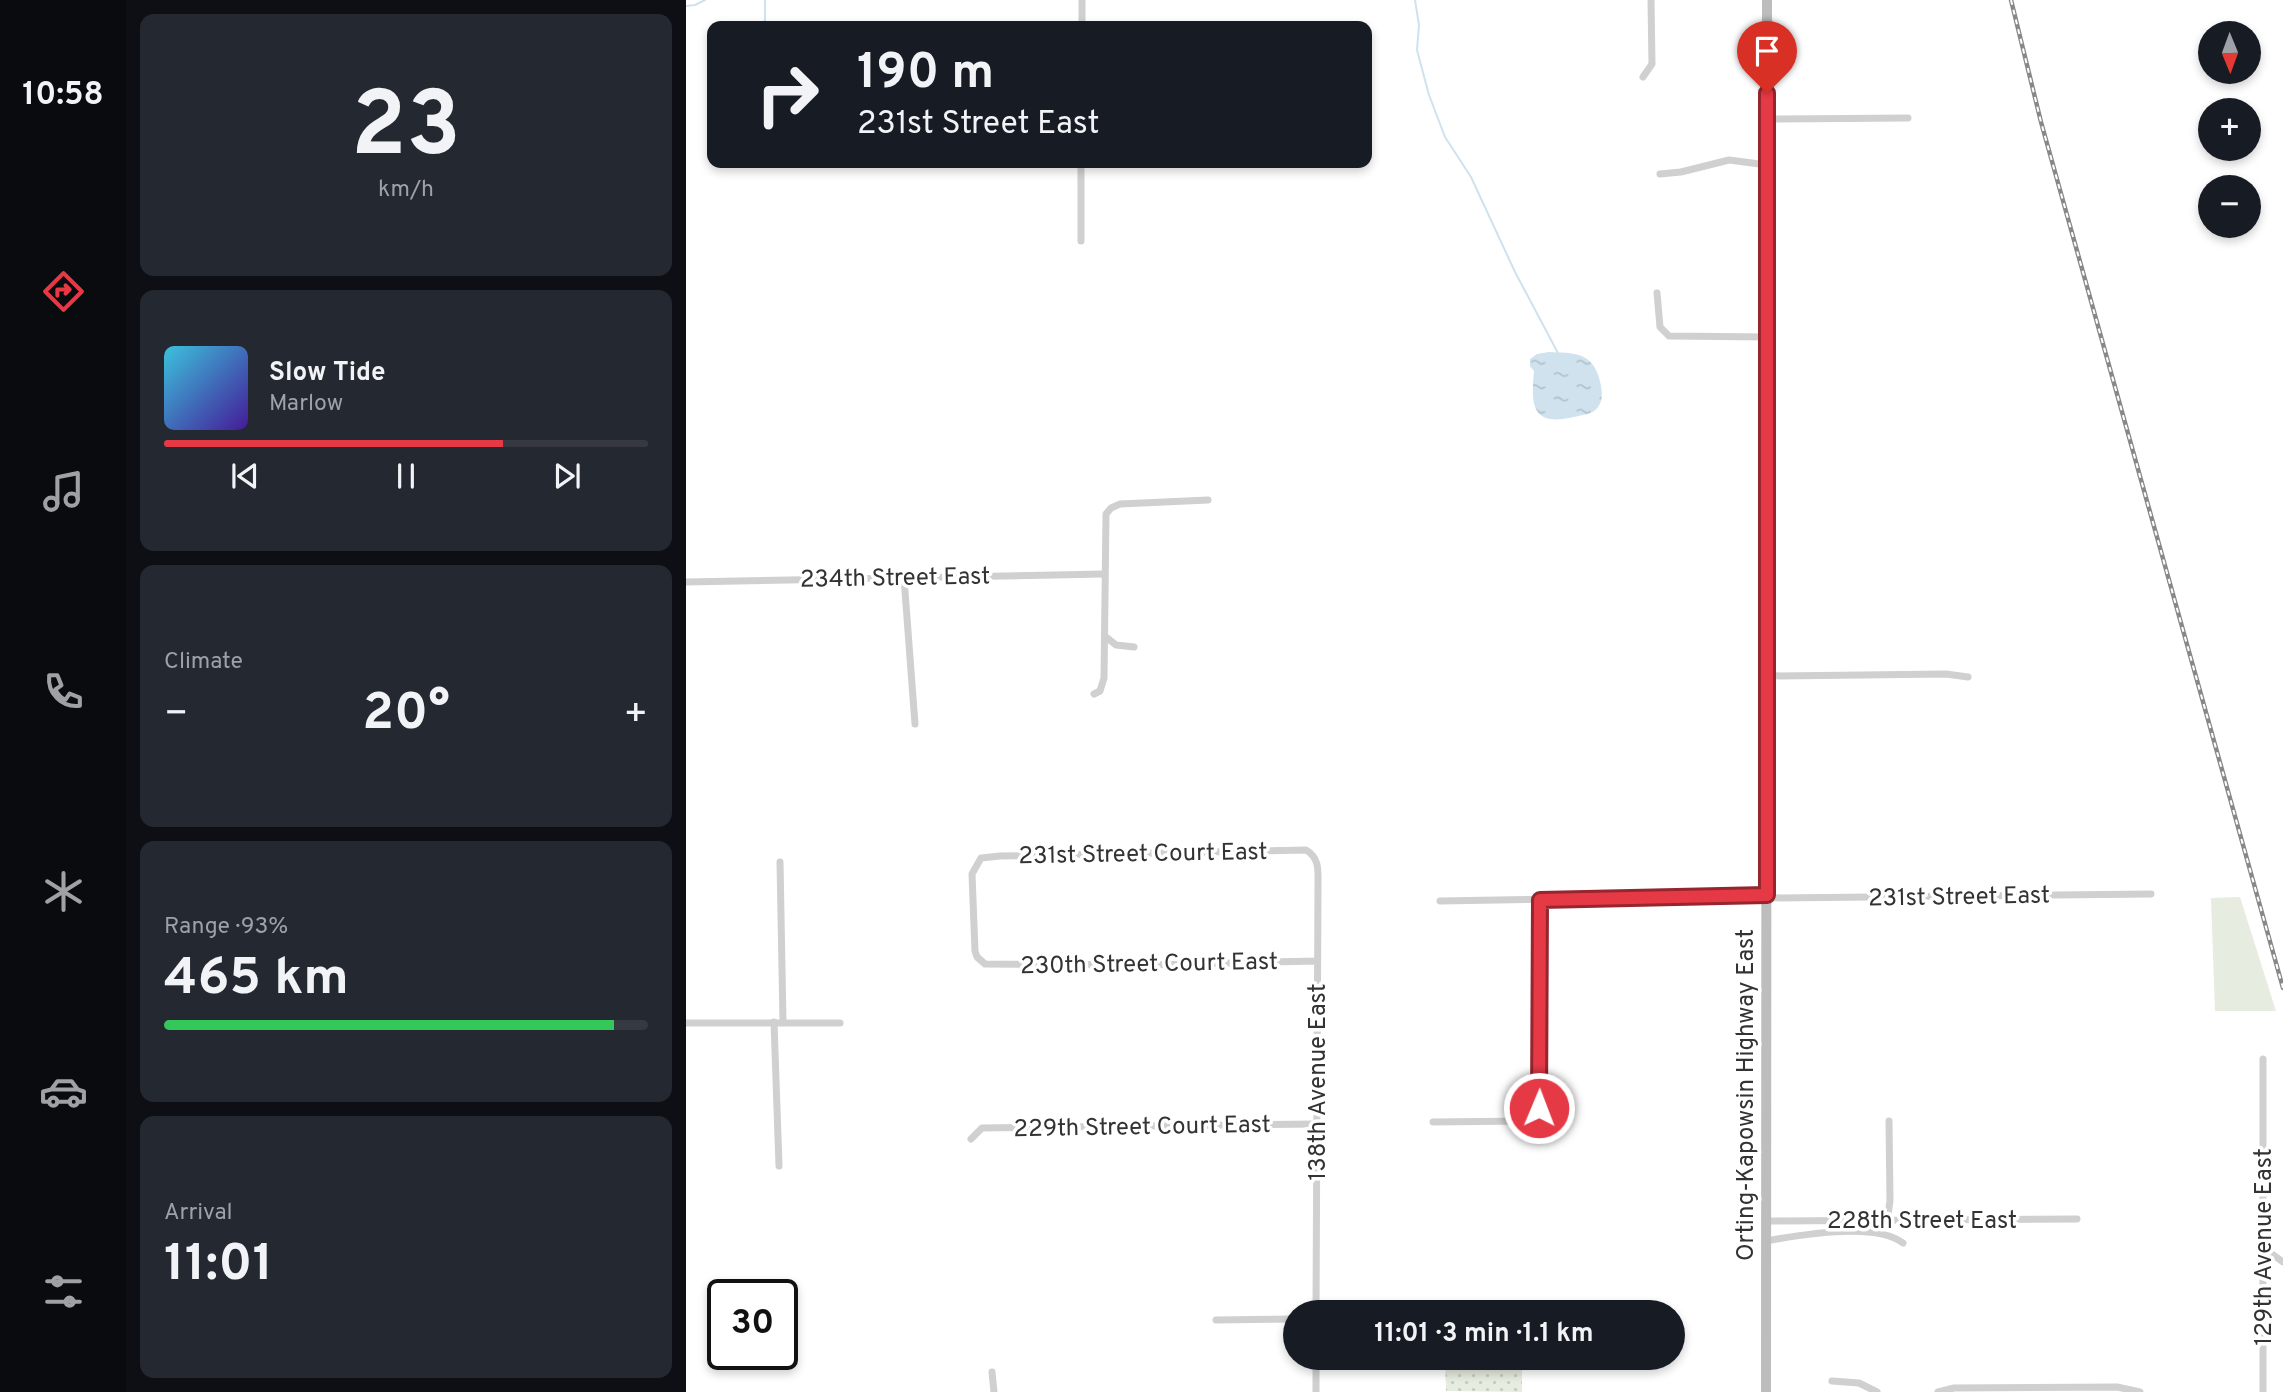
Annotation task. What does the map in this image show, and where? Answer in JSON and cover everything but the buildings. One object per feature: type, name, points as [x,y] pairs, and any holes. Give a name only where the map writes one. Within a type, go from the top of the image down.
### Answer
[{"type":"main road","name":"Orting-Kapowsin Highway East","points":[[1766,1392],[1767,0]]},
{"type":"street","points":[[1082,0],[1082,21]]},
{"type":"street","points":[[1643,77],[1652,64],[1651,0]]},
{"type":"street","points":[[1767,119],[1908,118]]},
{"type":"street","points":[[1660,174],[1681,172],[1729,160],[1767,165]]},
{"type":"street","points":[[1081,241],[1082,168]]},
{"type":"street","points":[[1657,293],[1660,327],[1669,336],[1767,337]]},
{"type":"street","points":[[1094,694],[1100,691],[1104,678],[1105,519],[1108,511],[1120,504],[1208,500]]},
{"type":"street","name":"234th Street East","points":[[686,582],[1104,574]]},
{"type":"street","points":[[904,578],[915,724]]},
{"type":"street","points":[[1106,637],[1116,645],[1134,647]]},
{"type":"street","points":[[1767,676],[1946,674],[1968,677]]},
{"type":"street","name":"231st Street Court East","points":[[981,962],[975,951],[972,874],[986,856],[1254,850],[1306,850],[1311,853]]},
{"type":"street","name":"138th Avenue East","points":[[1311,853],[1318,870],[1316,1300]]},
{"type":"street","points":[[780,862],[783,1022]]},
{"type":"street","name":"231st Street East","points":[[1440,901],[2151,894]]},
{"type":"street","points":[[1433,1122],[1525,1121],[1537,1114],[1540,1105],[1540,900]]},
{"type":"street","name":"230th Street Court East","points":[[981,962],[995,965],[1109,965],[1317,961]]},
{"type":"street","points":[[774,1022],[779,1166]]},
{"type":"street","points":[[686,1023],[840,1023]]},
{"type":"street","name":"129th Avenue East","points":[[2263,1059],[2263,1392]]},
{"type":"street","points":[[1887,1221],[1890,1187],[1889,1121]]},
{"type":"street","name":"229th Street Court East","points":[[971,1139],[982,1128],[1317,1124]]},
{"type":"street","name":"228th Street East","points":[[1766,1221],[2077,1219]]},
{"type":"street","points":[[1766,1241],[1811,1234],[1860,1232],[1889,1235],[1903,1243]]},
{"type":"street","points":[[2263,1254],[2272,1254],[2283,1262]]},
{"type":"street","points":[[1216,1320],[1283,1319]]},
{"type":"street","points":[[1316,1370],[1316,1392]]},
{"type":"street","points":[[992,1372],[994,1392]]},
{"type":"street","points":[[1832,1381],[1859,1384],[1877,1392]]},
{"type":"street","points":[[1938,1392],[1954,1388],[2117,1387],[2140,1392]]},
{"type":"shaded area","points":[[2240,897],[2276,1011],[2215,1011],[2211,898]]},
{"type":"shaded area","points":[[1445,1370],[1522,1370],[1522,1392],[1446,1391]]},
{"type":"water","points":[[1537,354],[1577,354],[1590,361],[1598,375],[1602,394],[1596,409],[1588,414],[1560,419],[1549,419],[1537,410],[1533,394],[1534,371],[1530,366],[1530,359]]},
{"type":"waterway","points":[[686,6],[705,0]]},
{"type":"waterway","points":[[765,0],[765,21]]},
{"type":"waterway","points":[[1415,0],[1419,25],[1417,50],[1429,95],[1445,137],[1471,177],[1515,272],[1559,355]]},
{"type":"railway","points":[[2011,0],[2041,122],[2283,988]]},
{"type":"route","points":[[1539,1108],[1540,900],[1767,895],[1767,93]]}]
